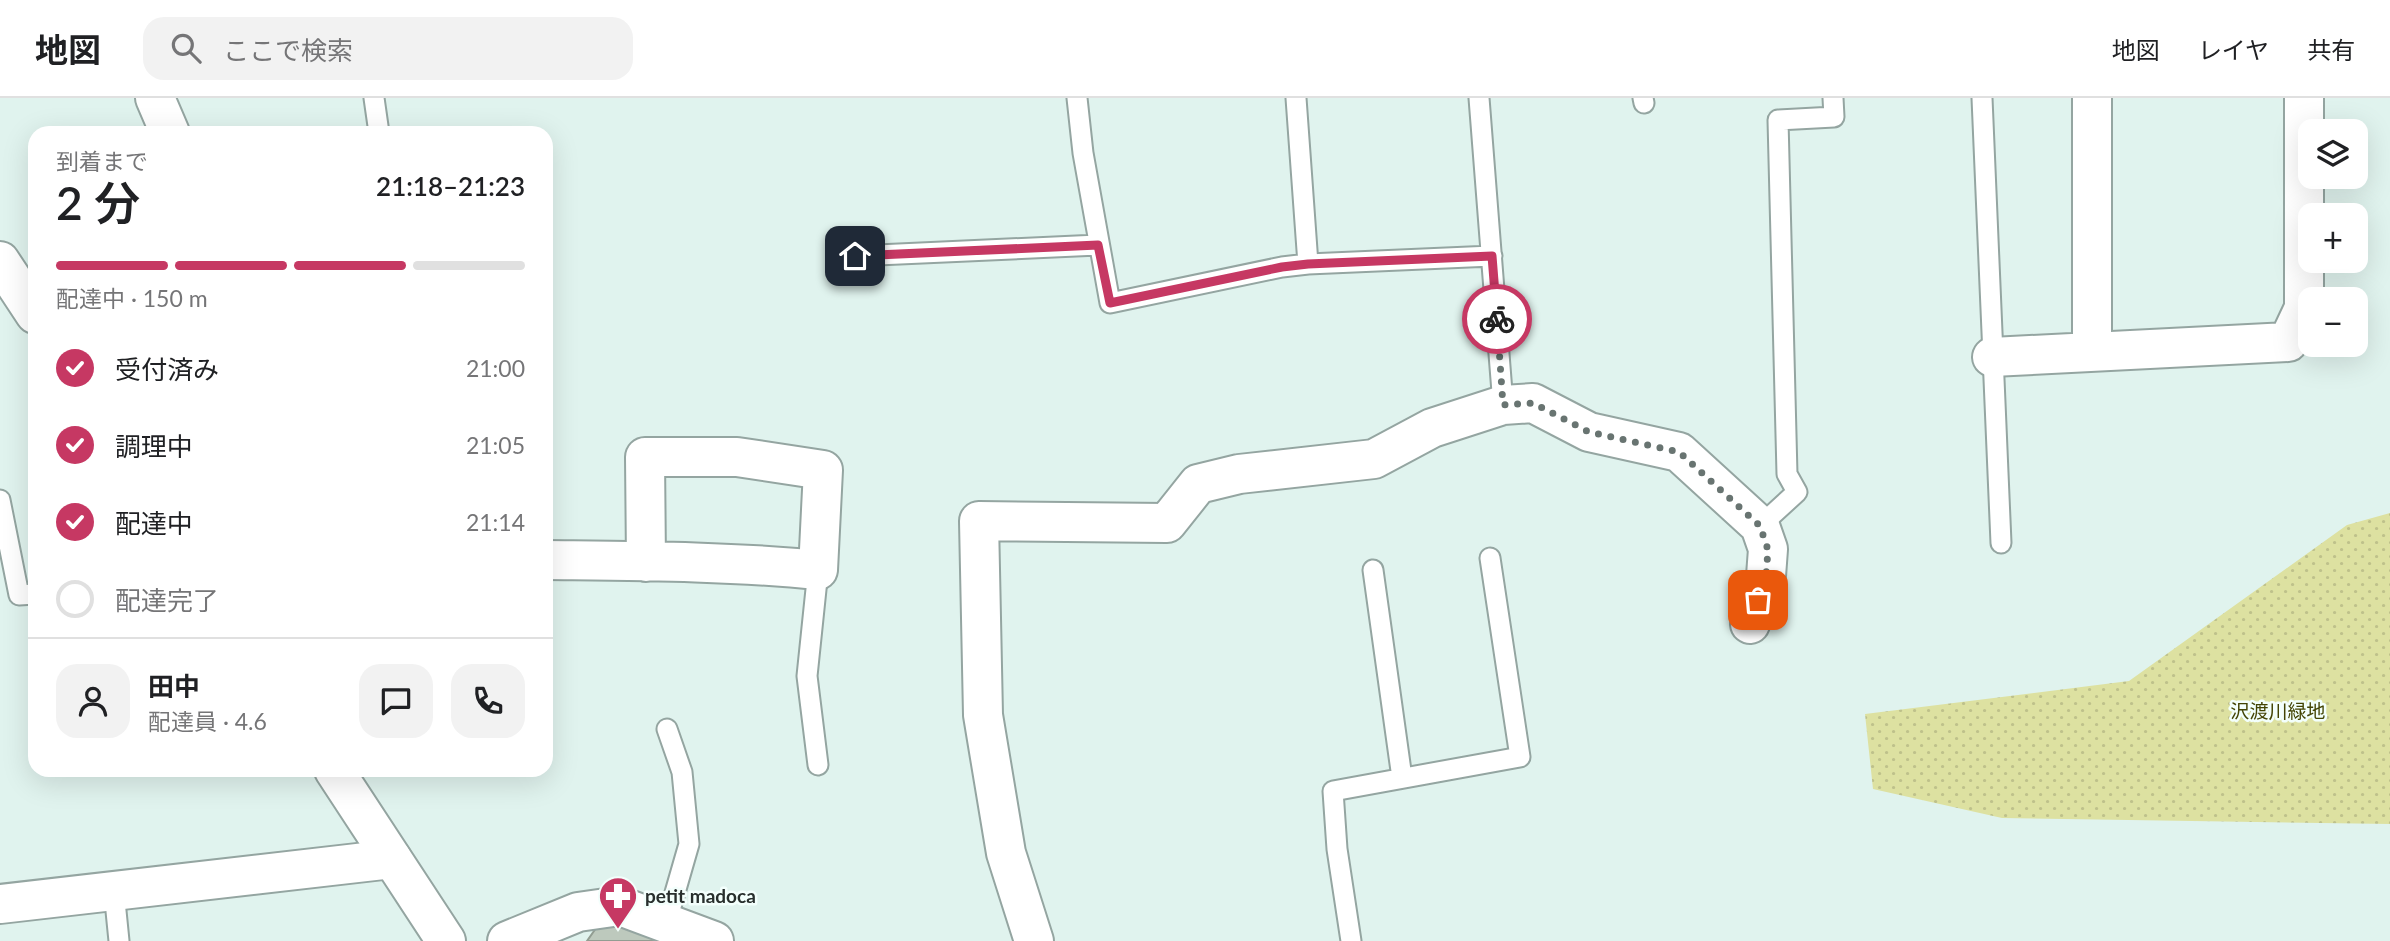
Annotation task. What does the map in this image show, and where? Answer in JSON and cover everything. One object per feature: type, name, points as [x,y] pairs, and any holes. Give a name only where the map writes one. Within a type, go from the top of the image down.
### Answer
[{"type":"street","points":[[155,98],[167,126]]},
{"type":"street","points":[[2092,98],[2092,350]]},
{"type":"street","points":[[1992,357],[2288,342],[2304,308],[2304,98]]},
{"type":"street","points":[[0,261],[28,303]]},
{"type":"street","points":[[1034,941],[1006,853],[983,715],[979,521],[1167,523],[1198,484],[1239,474],[1374,459],[1432,428],[1503,405],[1533,403],[1589,432],[1679,452],[1760,526],[1768,550],[1766,576],[1750,624]]},
{"type":"street","points":[[553,560],[646,562],[745,563],[818,570],[822,470],[737,457],[645,457],[646,562]]},
{"type":"street","points":[[339,777],[446,941]]},
{"type":"street","points":[[0,904],[392,859]]},
{"type":"street","points":[[506,941],[578,912],[620,906],[714,941]]},
{"type":"lane","points":[[374,98],[378,126]]},
{"type":"lane","points":[[1077,98],[1083,153],[1110,303],[1282,267],[1492,256]]},
{"type":"lane","points":[[1296,98],[1308,264]]},
{"type":"lane","points":[[1479,98],[1503,405]]},
{"type":"lane","points":[[1760,526],[1797,492],[1787,474],[1778,120],[1834,117],[1833,98]]},
{"type":"lane","points":[[1982,98],[2001,543]]},
{"type":"lane","points":[[855,256],[1098,245]]},
{"type":"lane","points":[[0,500],[19,595],[28,594]]},
{"type":"lane","points":[[1351,941],[1337,849],[1333,790],[1520,757],[1490,558]]},
{"type":"lane","points":[[818,570],[807,676],[818,765]]},
{"type":"lane","points":[[1373,570],[1402,778]]},
{"type":"lane","points":[[666,924],[689,844],[682,772],[667,729]]},
{"type":"lane","points":[[114,891],[119,941]]},
{"type":"green space","name":"沢渡川緑地","points":[[2390,513],[2390,824],[2002,818],[1873,789],[1865,714],[2129,681],[2347,525]]},
{"type":"building","name":"petit madoca","points":[[601,921],[689,941],[587,941]]},
{"type":"way so far","points":[[1497,319],[1503,405],[1533,403],[1589,432],[1679,452],[1760,526],[1768,550],[1766,576],[1758,600]]},
{"type":"place","name":"petit madoca","points":[[618,930]]},
{"type":"route","points":[[855,256],[1098,245],[1110,303],[1282,267],[1492,256],[1497,319]]}]
